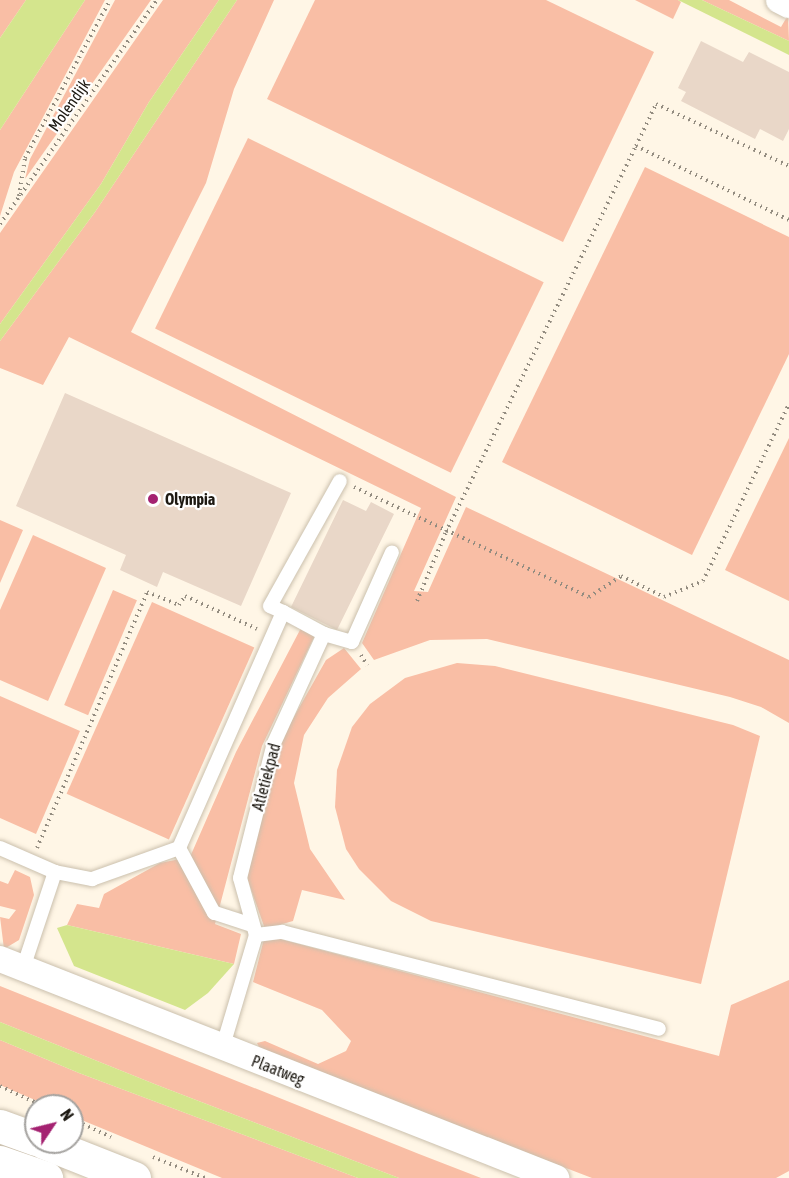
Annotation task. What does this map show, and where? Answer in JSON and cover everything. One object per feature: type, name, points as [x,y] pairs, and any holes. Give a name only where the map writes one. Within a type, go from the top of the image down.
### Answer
[{"type":"main road","points":[[0,1126],[24,1135]]},
{"type":"main road","points":[[73,1154],[134,1178]]},
{"type":"main road","points":[[0,1162],[46,1178]]},
{"type":"street","points":[[779,0],[789,5]]},
{"type":"street","name":"Plaatweg","points":[[11,964],[222,1049],[556,1178]]},
{"type":"lane","points":[[340,481],[270,606],[324,634],[352,642],[392,552]]},
{"type":"lane","points":[[0,848],[55,872],[92,879],[178,848],[283,612]]},
{"type":"lane","name":"Atletiekpad","points":[[254,930],[240,878],[274,744],[324,634]]},
{"type":"lane","points":[[178,848],[214,912],[254,930],[282,932],[659,1029]]},
{"type":"lane","points":[[11,964],[55,872]]},
{"type":"lane","points":[[222,1049],[254,930]]},
{"type":"path","points":[[19,198],[25,158],[110,0]]},
{"type":"path","name":"Molendijk","points":[[0,224],[157,0]]},
{"type":"path","points":[[417,601],[446,532],[656,104],[789,166]]},
{"type":"path","points":[[636,146],[789,220]]},
{"type":"path","points":[[340,481],[589,597],[621,576],[664,597],[703,581],[789,404]]},
{"type":"path","points":[[31,862],[147,592],[179,605],[185,596],[258,630],[270,606]]},
{"type":"path","points":[[0,1086],[24,1097]]},
{"type":"shaded area","points":[[0,0],[26,0],[0,38]]},
{"type":"shaded area","points":[[26,0],[85,0],[0,130],[0,38]]},
{"type":"shaded area","points":[[85,0],[105,0],[14,172],[0,216],[0,130]]},
{"type":"shaded area","points":[[115,0],[151,0],[25,179],[30,159]]},
{"type":"shaded area","points":[[163,0],[219,0],[149,102],[101,184],[0,324],[0,233]]},
{"type":"shaded area","points":[[219,0],[237,0],[95,212],[0,341],[0,324],[101,184],[149,102]]},
{"type":"shaded area","points":[[237,0],[274,0],[234,89],[206,183],[131,332],[456,497],[414,591],[428,592],[466,507],[789,660],[789,723],[761,707],[730,697],[487,639],[430,640],[374,660],[362,643],[421,508],[69,337],[43,385],[0,368],[0,341],[95,212]]},
{"type":"shaded area","points":[[315,0],[546,0],[654,52],[563,242],[267,99]]},
{"type":"shaded area","points":[[635,0],[678,0],[681,2],[673,19]]},
{"type":"shaded area","points":[[678,0],[702,0],[789,41],[789,55]]},
{"type":"shaded area","points":[[702,0],[729,0],[781,27],[788,15],[789,41]]},
{"type":"shaded area","points":[[248,138],[544,282],[451,473],[155,329]]},
{"type":"shaded area","points":[[645,167],[789,237],[789,354],[692,555],[502,462]]},
{"type":"shaded area","points":[[789,438],[789,601],[725,570]]},
{"type":"shaded area","points":[[0,520],[23,530],[0,583]]},
{"type":"shaded area","points":[[33,535],[106,568],[48,701],[0,680],[0,610]]},
{"type":"shaded area","points":[[113,590],[137,600],[88,715],[64,705]]},
{"type":"shaded area","points":[[152,602],[254,648],[169,839],[67,794]]},
{"type":"shaded area","points":[[301,628],[315,635],[262,746],[215,924],[241,934],[234,964],[67,925],[77,904],[99,908],[104,894],[160,863],[190,857],[236,752]]},
{"type":"shaded area","points":[[344,648],[361,669],[328,698],[304,735],[294,783],[310,849],[345,900],[302,890],[293,921],[265,929],[247,878],[277,747],[326,660]]},
{"type":"shaded area","points":[[457,663],[495,666],[733,725],[760,736],[701,984],[431,921],[391,901],[359,869],[346,849],[335,807],[337,770],[352,727],[370,704],[405,678]]},
{"type":"shaded area","points":[[0,696],[80,731],[36,834],[0,818]]},
{"type":"shaded area","points":[[15,870],[30,877],[34,895],[19,940],[4,949],[0,917],[9,919],[16,910],[0,906],[0,881],[8,884]]},
{"type":"shaded area","points":[[67,925],[234,964],[208,993],[185,1010],[74,966],[57,928]]},
{"type":"shaded area","points":[[265,935],[719,1056],[731,1005],[789,980],[789,1171],[776,1178],[592,1178],[261,1051],[257,1043],[265,1041],[318,1064],[346,1051],[351,1041],[322,1010],[253,982]]},
{"type":"shaded area","points":[[0,986],[481,1178],[399,1178],[157,1085],[0,1022]]},
{"type":"shaded area","points":[[0,1022],[399,1178],[358,1178],[79,1073],[0,1040]]},
{"type":"shaded area","points":[[0,1040],[79,1073],[358,1178],[222,1178],[84,1121],[84,1094],[24,1095],[0,1085]]},
{"type":"building","points":[[701,41],[743,62],[749,52],[789,72],[789,129],[783,141],[760,129],[755,139],[681,101],[686,92],[678,88]]},
{"type":"building","name":"Olympia","points":[[65,393],[291,493],[241,606],[163,572],[157,587],[120,570],[126,555],[16,506]]},
{"type":"building","points":[[343,500],[366,511],[371,502],[394,514],[337,630],[291,607]]},
{"type":"place","name":"Olympia","points":[[153,499]]}]
